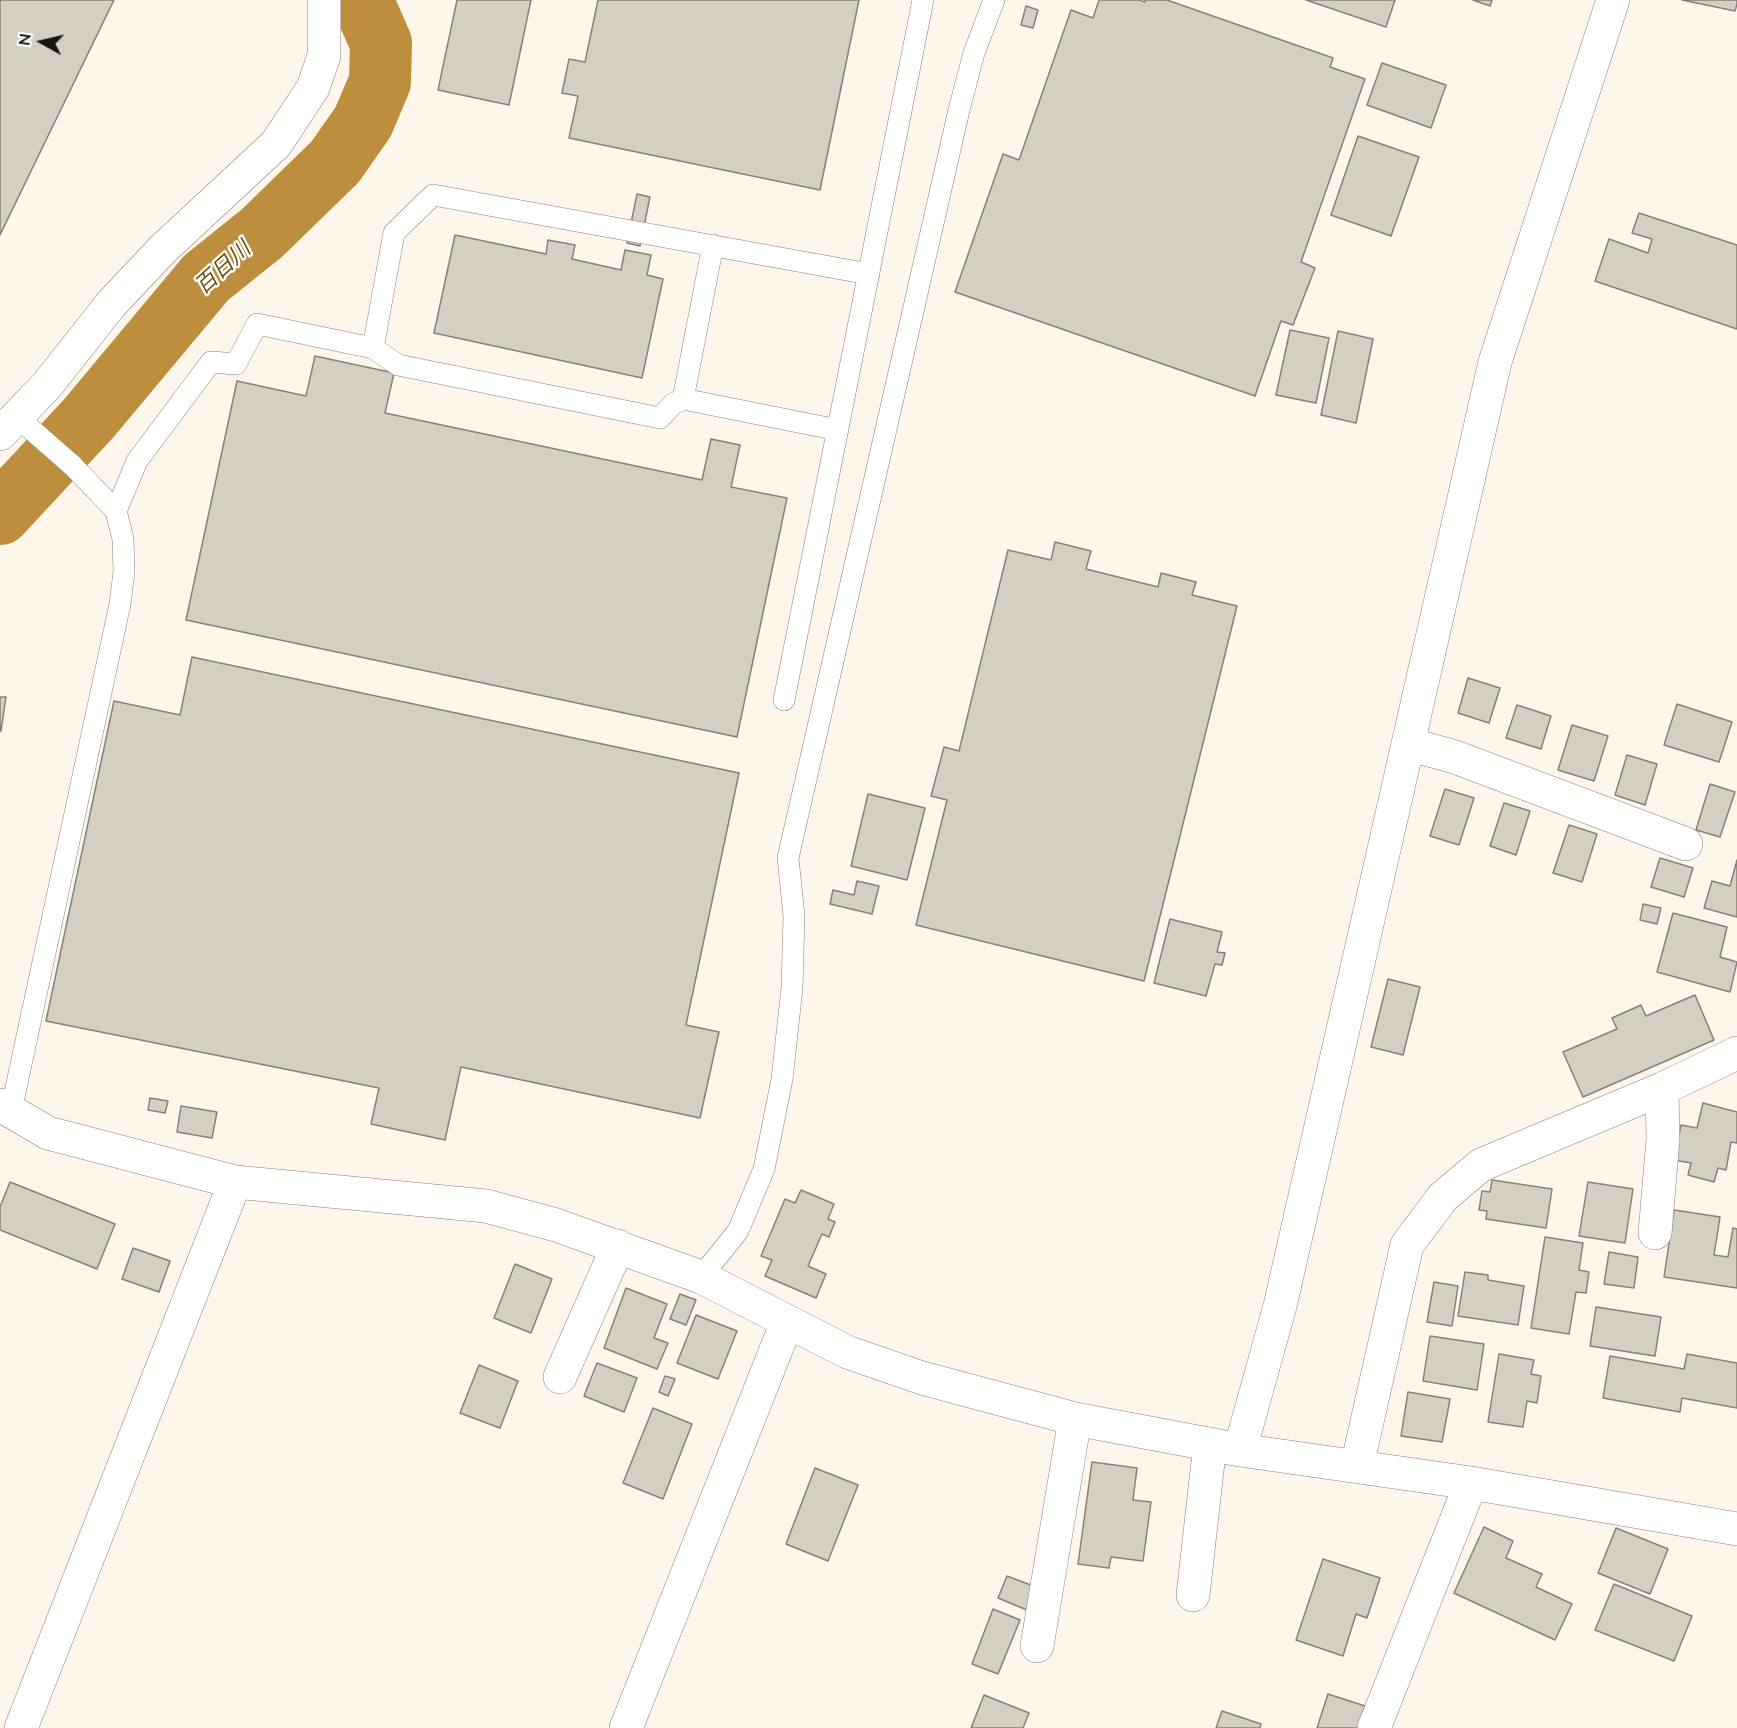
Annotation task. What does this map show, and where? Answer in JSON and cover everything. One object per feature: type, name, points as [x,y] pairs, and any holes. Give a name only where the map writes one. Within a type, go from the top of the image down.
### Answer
[{"type":"street","points":[[8,425],[47,384],[112,303],[163,249],[276,144],[313,88],[324,56],[324,0]]},
{"type":"street","points":[[1193,1595],[1225,1447],[1280,1306],[1496,362],[1613,0]]},
{"type":"street","points":[[1408,744],[1455,757],[1686,844]]},
{"type":"street","points":[[1357,1466],[1407,1245],[1443,1197],[1481,1165],[1662,1089],[1737,1053]]},
{"type":"street","points":[[1655,1233],[1663,1138],[1662,1089]]},
{"type":"street","points":[[5,1108],[48,1133],[235,1182],[486,1206],[556,1224],[701,1277],[847,1352],[922,1378],[1075,1419],[1225,1447],[1471,1483],[1737,1529]]},
{"type":"street","points":[[21,1728],[235,1182]]},
{"type":"street","points":[[560,1377],[618,1246]]},
{"type":"street","points":[[626,1728],[787,1322]]},
{"type":"street","points":[[1037,1646],[1075,1419]]},
{"type":"street","points":[[1374,1728],[1471,1483]]},
{"type":"lane","points":[[784,699],[923,0]]},
{"type":"lane","points":[[701,1277],[738,1231],[764,1169],[782,1080],[792,988],[794,916],[788,858],[959,110],[974,53],[994,0]]},
{"type":"lane","points":[[374,348],[394,233],[433,195],[869,274]]},
{"type":"lane","points":[[683,399],[713,245]]},
{"type":"lane","points":[[116,511],[137,461],[204,371],[211,362],[236,364],[257,324],[374,348],[398,365],[660,417],[683,399],[838,430]]},
{"type":"lane","points":[[5,1108],[120,604],[124,572],[123,539],[116,511],[73,466],[8,425]]},
{"type":"building","points":[[0,0],[114,0],[0,235]]},
{"type":"building","points":[[457,0],[531,0],[509,105],[438,90]]},
{"type":"building","points":[[598,0],[859,0],[820,190],[569,138],[578,96],[562,93],[569,59],[585,62]]},
{"type":"building","points":[[1099,0],[1145,2],[1145,0],[1167,0],[1333,58],[1330,67],[1365,79],[1301,262],[1315,268],[1293,325],[1281,321],[1255,396],[955,292],[1003,154],[1019,160],[1071,10],[1093,18]]},
{"type":"building","points":[[1306,0],[1395,0],[1386,27]]},
{"type":"building","points":[[1473,0],[1492,0],[1490,6]]},
{"type":"building","points":[[1682,0],[1737,0],[1737,4],[1735,11]]},
{"type":"building","points":[[1026,6],[1038,10],[1033,28],[1021,25]]},
{"type":"building","points":[[1382,63],[1446,85],[1431,128],[1367,105]]},
{"type":"building","points":[[1358,136],[1419,157],[1391,236],[1331,215]]},
{"type":"building","points":[[637,194],[650,197],[640,246],[627,243]]},
{"type":"building","points":[[1639,213],[1737,245],[1737,329],[1595,281],[1609,239],[1648,253],[1652,239],[1632,233]]},
{"type":"building","points":[[455,235],[546,254],[548,240],[575,245],[572,259],[621,270],[625,250],[651,255],[647,275],[663,279],[642,378],[434,333]]},
{"type":"building","points":[[1290,330],[1329,338],[1316,403],[1276,395]]},
{"type":"building","points":[[1338,331],[1373,339],[1356,423],[1321,415]]},
{"type":"building","points":[[315,356],[394,373],[385,413],[702,480],[711,439],[740,445],[731,487],[787,498],[737,737],[186,620],[237,381],[306,396]]},
{"type":"building","points":[[1055,542],[1091,551],[1086,569],[1158,587],[1161,573],[1196,582],[1192,595],[1237,606],[1144,981],[916,925],[947,800],[931,796],[944,747],[959,751],[1008,550],[1051,560]]},
{"type":"building","points":[[192,657],[739,773],[686,1025],[719,1032],[700,1118],[461,1067],[445,1140],[371,1124],[379,1088],[46,1021],[114,701],[180,715]]},
{"type":"building","points":[[1468,678],[1500,688],[1489,723],[1458,713]]},
{"type":"building","points":[[0,697],[6,697],[1,731],[0,731]]},
{"type":"building","points":[[1677,704],[1732,722],[1719,762],[1664,745]]},
{"type":"building","points":[[1517,705],[1551,716],[1541,749],[1506,738]]},
{"type":"building","points":[[1572,725],[1608,736],[1594,781],[1558,770]]},
{"type":"building","points":[[1627,755],[1657,764],[1645,805],[1615,795]]},
{"type":"building","points":[[1710,784],[1735,792],[1720,837],[1696,830]]},
{"type":"building","points":[[1445,789],[1474,798],[1459,845],[1430,836]]},
{"type":"building","points":[[868,794],[925,808],[907,880],[851,866]]},
{"type":"building","points":[[1504,803],[1530,811],[1516,855],[1490,846]]},
{"type":"building","points":[[1569,825],[1597,834],[1582,882],[1553,873]]},
{"type":"building","points":[[1660,858],[1693,868],[1684,897],[1651,887]]},
{"type":"building","points":[[1737,860],[1737,917],[1704,908],[1712,881],[1730,886]]},
{"type":"building","points":[[857,881],[879,886],[872,914],[830,904],[833,890],[854,895]]},
{"type":"building","points":[[1643,904],[1661,908],[1657,924],[1640,920]]},
{"type":"building","points":[[1673,913],[1727,927],[1720,957],[1737,962],[1730,992],[1657,972]]},
{"type":"building","points":[[1170,919],[1222,932],[1217,952],[1225,953],[1222,965],[1215,964],[1206,996],[1154,983]]},
{"type":"building","points":[[1388,979],[1420,987],[1403,1055],[1371,1047]]},
{"type":"building","points":[[1695,995],[1714,1040],[1583,1097],[1563,1052],[1617,1029],[1612,1018],[1641,1005],[1646,1016]]},
{"type":"building","points":[[150,1098],[168,1101],[165,1113],[148,1110]]},
{"type":"building","points":[[1703,1103],[1737,1112],[1737,1143],[1731,1142],[1726,1170],[1718,1168],[1714,1182],[1688,1175],[1691,1163],[1674,1160],[1681,1125],[1697,1128]]},
{"type":"building","points":[[181,1106],[217,1112],[212,1138],[177,1132]]},
{"type":"building","points":[[1492,1180],[1552,1189],[1546,1228],[1486,1219],[1487,1211],[1479,1210],[1482,1191],[1490,1192]]},
{"type":"building","points":[[10,1182],[115,1224],[97,1269],[0,1230],[0,1207]]},
{"type":"building","points":[[1588,1182],[1633,1189],[1625,1243],[1579,1236]]},
{"type":"building","points":[[801,1190],[834,1204],[828,1219],[835,1222],[829,1237],[822,1234],[808,1266],[826,1274],[816,1298],[765,1276],[772,1260],[761,1256],[785,1199],[795,1203]]},
{"type":"building","points":[[1674,1210],[1720,1217],[1714,1255],[1728,1257],[1733,1228],[1737,1229],[1737,1288],[1664,1277]]},
{"type":"building","points":[[1545,1237],[1583,1243],[1579,1270],[1589,1272],[1586,1293],[1576,1292],[1569,1334],[1531,1328]]},
{"type":"building","points":[[133,1248],[170,1261],[159,1292],[122,1279]]},
{"type":"building","points":[[1609,1252],[1638,1257],[1634,1288],[1604,1284]]},
{"type":"building","points":[[515,1264],[552,1279],[531,1333],[494,1318]]},
{"type":"building","points":[[1465,1272],[1488,1275],[1488,1280],[1524,1286],[1518,1325],[1458,1316]]},
{"type":"building","points":[[1434,1282],[1458,1286],[1452,1326],[1427,1322]]},
{"type":"building","points":[[626,1288],[667,1304],[654,1338],[668,1343],[657,1369],[604,1348]]},
{"type":"building","points":[[680,1294],[696,1300],[686,1325],[670,1319]]},
{"type":"building","points":[[1596,1307],[1661,1317],[1655,1356],[1590,1346]]},
{"type":"building","points":[[696,1315],[737,1331],[718,1379],[677,1363]]},
{"type":"building","points":[[1430,1336],[1484,1344],[1477,1390],[1423,1381]]},
{"type":"building","points":[[1499,1354],[1534,1360],[1531,1374],[1541,1376],[1537,1403],[1527,1401],[1523,1427],[1488,1422]]},
{"type":"building","points":[[1687,1354],[1737,1363],[1737,1408],[1682,1398],[1680,1412],[1603,1398],[1610,1356],[1684,1369]]},
{"type":"building","points":[[597,1363],[637,1378],[624,1412],[584,1396]]},
{"type":"building","points":[[479,1365],[518,1381],[500,1428],[460,1413]]},
{"type":"building","points":[[665,1376],[675,1379],[668,1396],[659,1392]]},
{"type":"building","points":[[1408,1392],[1450,1399],[1442,1442],[1401,1436]]},
{"type":"building","points":[[653,1408],[692,1424],[663,1499],[623,1483]]},
{"type":"building","points":[[1092,1462],[1137,1468],[1133,1500],[1151,1502],[1143,1561],[1111,1557],[1109,1568],[1078,1564]]},
{"type":"building","points":[[815,1468],[858,1485],[828,1561],[786,1544]]},
{"type":"building","points":[[1484,1527],[1513,1541],[1506,1558],[1542,1574],[1536,1587],[1572,1604],[1555,1640],[1454,1593]]},
{"type":"building","points":[[1616,1528],[1668,1549],[1650,1594],[1598,1573]]},
{"type":"building","points":[[1323,1559],[1380,1578],[1367,1618],[1356,1614],[1343,1656],[1296,1640]]},
{"type":"building","points":[[1007,1576],[1036,1587],[1027,1610],[998,1598]]},
{"type":"building","points":[[1614,1584],[1692,1616],[1674,1661],[1595,1630]]},
{"type":"building","points":[[993,1609],[1020,1620],[998,1674],[972,1664]]},
{"type":"building","points":[[1328,1694],[1365,1706],[1358,1728],[1317,1728]]},
{"type":"building","points":[[984,1695],[1029,1713],[1023,1728],[971,1728]]},
{"type":"building","points":[[1222,1711],[1261,1724],[1260,1728],[1216,1728]]},
{"type":"waterway","name":"百日川","points":[[0,514],[89,418],[206,278],[262,233],[335,162],[363,122],[380,82],[381,43],[362,0]]}]
